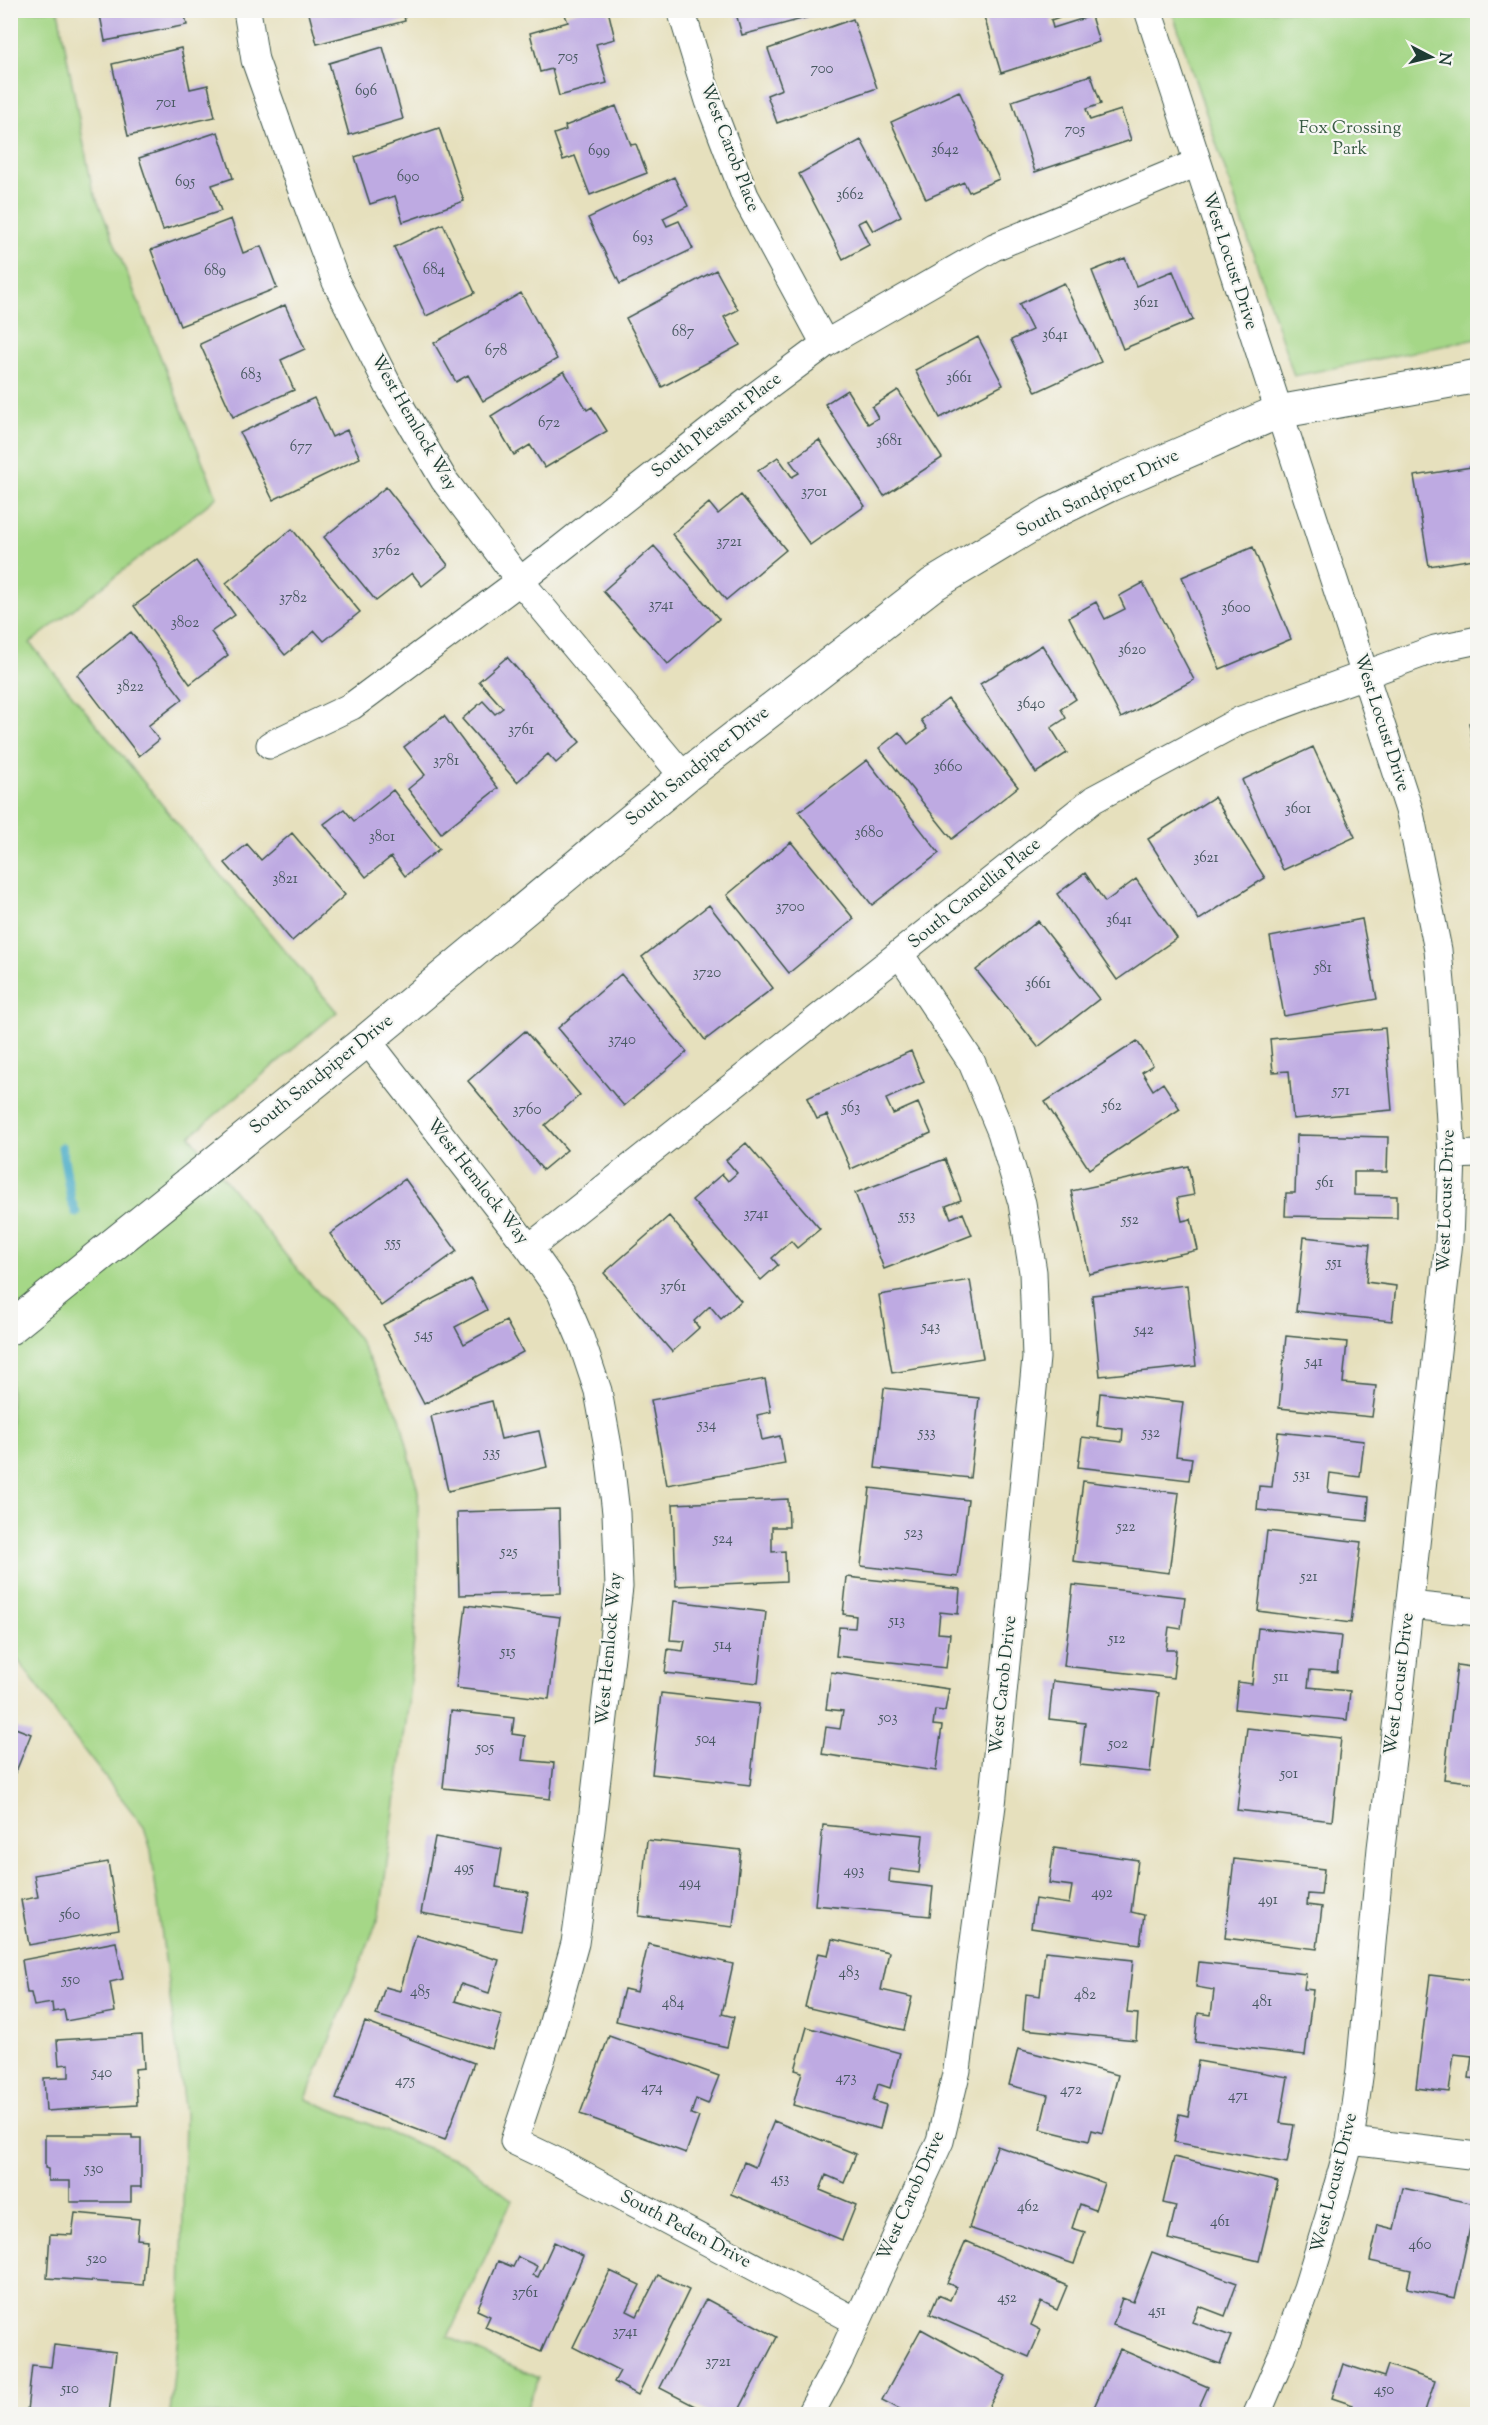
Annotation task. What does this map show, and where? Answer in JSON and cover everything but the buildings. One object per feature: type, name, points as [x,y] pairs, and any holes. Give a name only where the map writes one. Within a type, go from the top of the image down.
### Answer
[{"type":"street","name":"West Hemlock Way","points":[[247,10],[255,60],[336,282],[389,387],[444,480],[520,581],[684,777]]},
{"type":"street","name":"West Carob Place","points":[[681,10],[709,101],[745,196],[825,344]]},
{"type":"street","name":"West Locust Drive","points":[[1148,10],[1410,813],[1437,950],[1465,1155],[1449,1241],[1380,1848],[1360,2070],[1350,2141],[1307,2288],[1257,2415]]},
{"type":"street","name":"South Pleasant Place","points":[[270,745],[352,706],[520,581],[743,405],[825,344],[994,247],[1197,163]]},
{"type":"street","name":"South Sandpiper Drive","points":[[10,1328],[367,1040],[684,777],[932,585],[1000,543],[1109,484],[1278,412],[1478,376]]},
{"type":"street","name":"South Camellia Place","points":[[529,1248],[1094,799],[1241,720],[1435,649],[1478,640]]},
{"type":"street","name":"West Carob Drive","points":[[810,2415],[839,2361],[940,2141],[957,2070],[992,1806],[1036,1358],[1033,1272],[1026,1226],[1022,1203],[1001,1132],[972,1063],[900,954]]},
{"type":"street","name":"West Hemlock Way","points":[[367,1040],[529,1248],[561,1293],[581,1340],[598,1390],[609,1452],[616,1514],[619,1587],[591,1829],[575,1943],[550,2033],[514,2141]]},
{"type":"street","points":[[1409,1605],[1478,1612]]},
{"type":"street","name":"South Peden Drive","points":[[514,2141],[554,2160],[856,2321]]},
{"type":"street","points":[[1350,2141],[1478,2156]]},
{"type":"green space","points":[[58,10],[92,187],[217,497],[30,643],[190,839],[337,1012],[190,1136],[292,1263],[357,1337],[400,1417],[418,1491],[418,1595],[407,1715],[380,1914],[306,2099],[463,2162],[512,2200],[448,2337],[539,2378],[524,2414],[170,2414],[181,2304],[185,2115],[151,1850],[144,1827],[58,1717],[11,1651],[10,11]]},
{"type":"green space","name":"Fox Crossing Park","points":[[1172,11],[1477,11],[1477,339],[1294,376]]},
{"type":"waterway","points":[[62,1147],[71,1200],[76,1213]]}]
